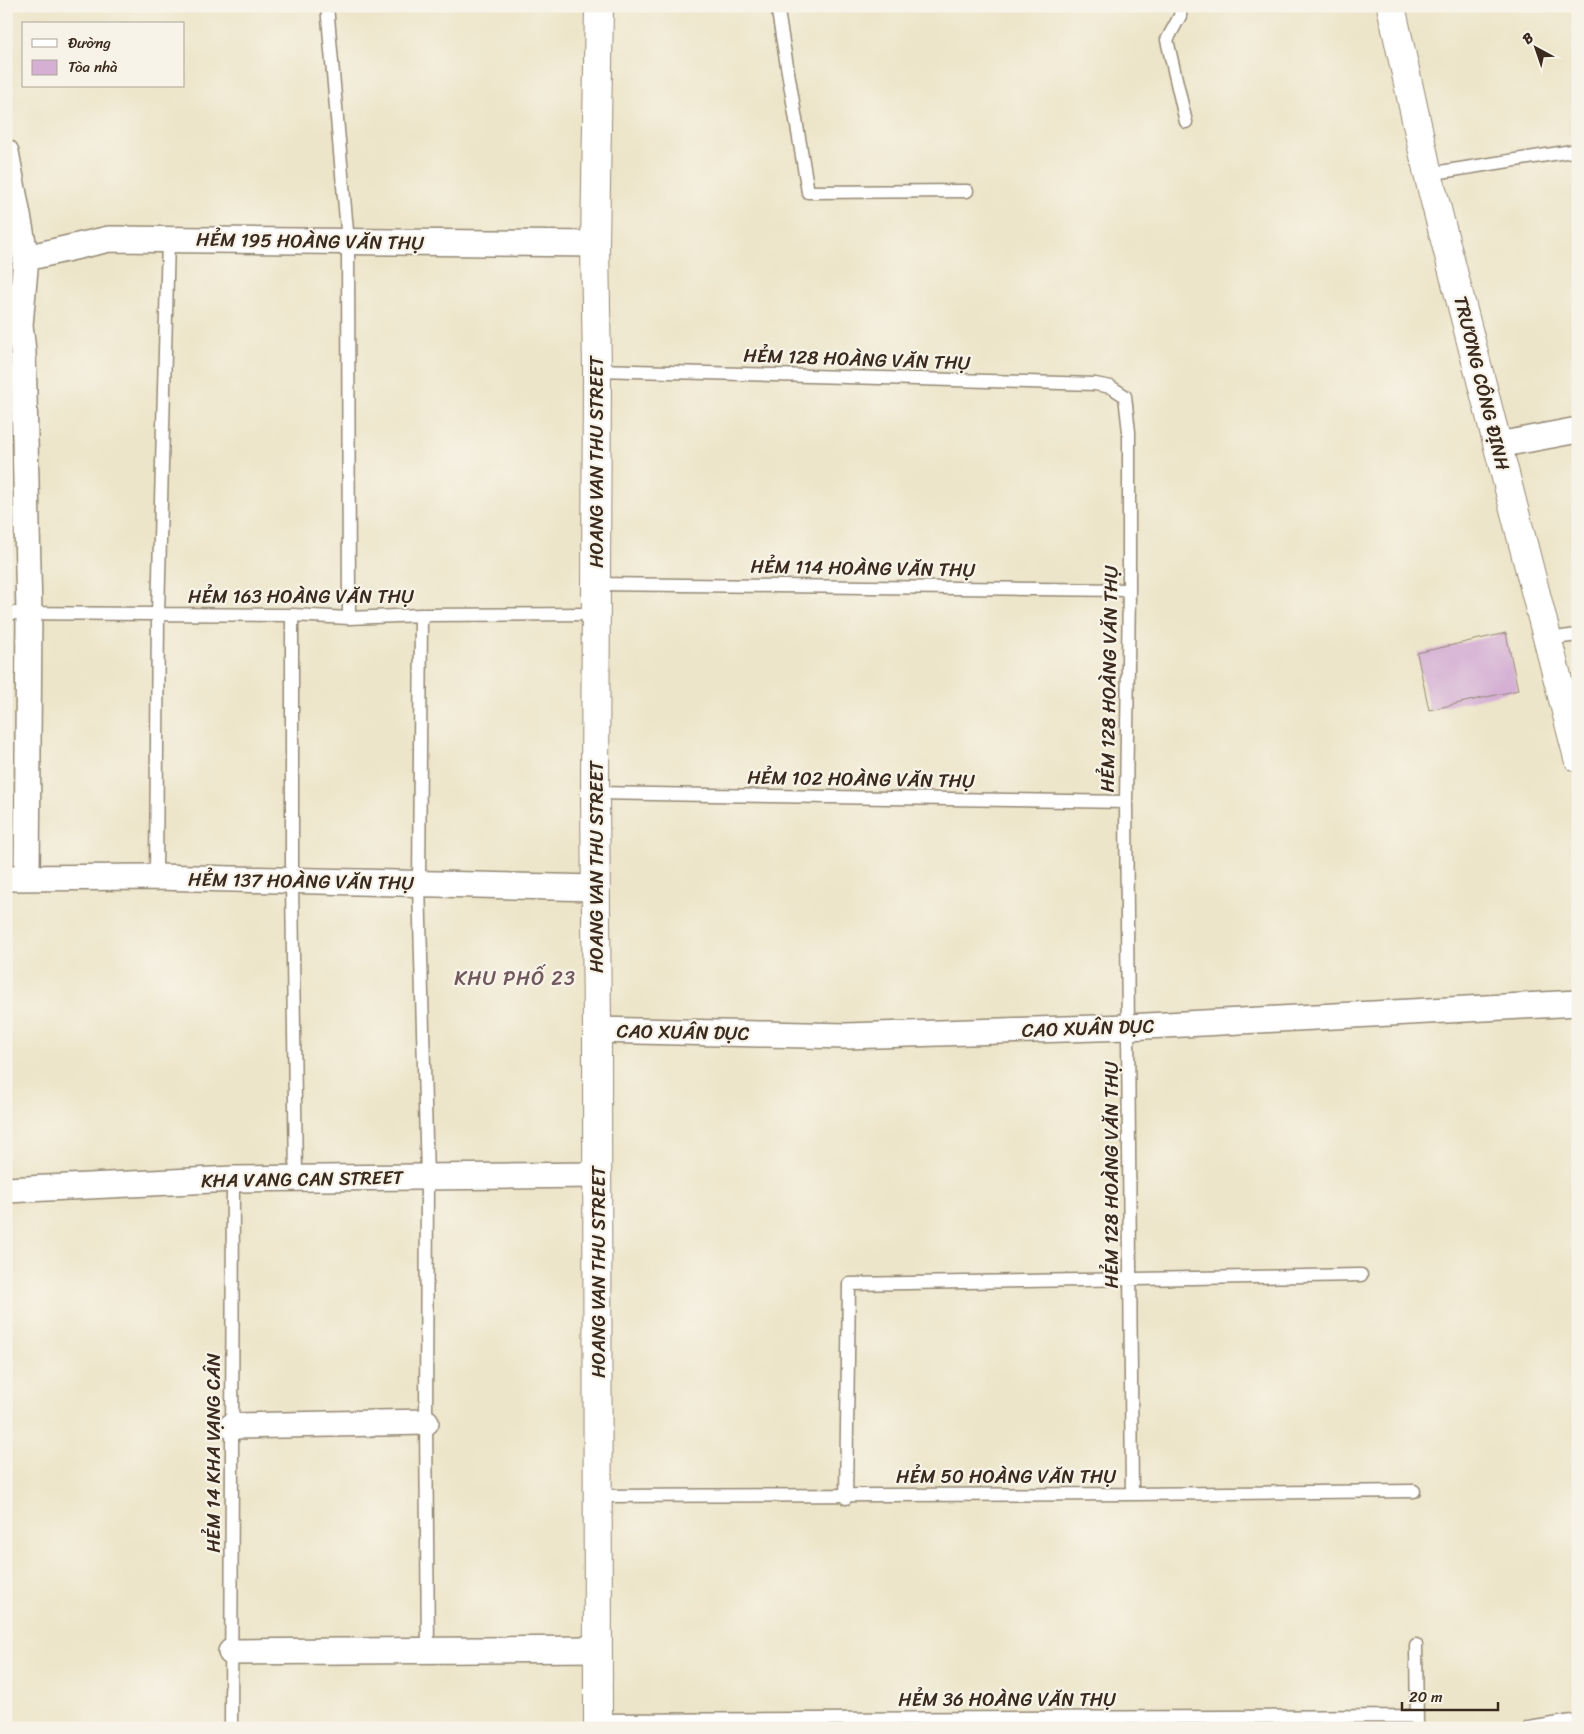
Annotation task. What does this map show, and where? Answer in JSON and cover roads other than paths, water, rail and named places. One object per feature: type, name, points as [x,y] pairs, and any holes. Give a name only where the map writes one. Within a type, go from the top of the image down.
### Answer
[{"type":"street","name":"HOANG VAN THU STREET","points":[[598,1724],[599,1496],[595,793],[597,370],[595,244],[599,6]]},
{"type":"street","name":"TRƯƠNG CÔNG ĐỊNH","points":[[1391,6],[1428,174],[1578,758]]},
{"type":"street","points":[[6,152],[26,258],[13,327],[23,351],[17,613],[16,878]]},
{"type":"street","name":"HẺM 195 HOÀNG VĂN THỤ","points":[[26,258],[109,239],[595,244]]},
{"type":"street","points":[[1498,445],[1578,430]]},
{"type":"street","name":"HẺM 137 HOÀNG VĂN THỤ","points":[[16,878],[156,877],[292,882],[596,888]]},
{"type":"street","name":"CAO XUÂN DỤC","points":[[597,1030],[846,1036],[1128,1027],[1578,1003]]},
{"type":"street","name":"KHA VANG CAN STREET","points":[[6,1190],[233,1179],[597,1175]]},
{"type":"street","points":[[232,1426],[426,1422]]},
{"type":"street","points":[[231,1652],[598,1649]]},
{"type":"lane","points":[[327,6],[348,242],[349,618]]},
{"type":"lane","points":[[777,6],[808,192],[967,191]]},
{"type":"lane","points":[[1181,6],[1180,16],[1167,40],[1186,122]]},
{"type":"lane","points":[[1428,174],[1578,150]]},
{"type":"lane","points":[[156,877],[158,614],[168,240]]},
{"type":"lane","name":"HẺM 128 HOÀNG VĂN THỤ","points":[[597,370],[1095,384],[1111,387],[1125,396],[1128,423],[1129,590],[1126,802],[1132,1494]]},
{"type":"lane","name":"HẺM 114 HOÀNG VĂN THỤ","points":[[596,584],[1129,590]]},
{"type":"lane","name":"HẺM 163 HOÀNG VĂN THỤ","points":[[17,613],[292,615],[349,618],[421,615],[596,614]]},
{"type":"lane","points":[[292,615],[292,882],[296,1178]]},
{"type":"lane","points":[[421,615],[420,884],[427,1177],[426,1422],[428,1650]]},
{"type":"lane","points":[[1546,639],[1578,635]]},
{"type":"lane","name":"HẺM 102 HOÀNG VĂN THỤ","points":[[595,793],[1126,802]]},
{"type":"lane","name":"HẺM 14 KHA VẠNG CÂN","points":[[231,1728],[233,1179]]},
{"type":"lane","points":[[846,1498],[849,1284],[1361,1275]]},
{"type":"lane","name":"HẺM 50 HOÀNG VĂN THỤ","points":[[599,1496],[1414,1491]]},
{"type":"lane","points":[[1416,1645],[1416,1722]]},
{"type":"lane","points":[[1529,1728],[1578,1720]]},
{"type":"lane","name":"HẺM 36 HOÀNG VĂN THỤ","points":[[598,1724],[1416,1722]]},
{"type":"district","name":"KHU PHỐ 23","points":[[515,978]]}]
